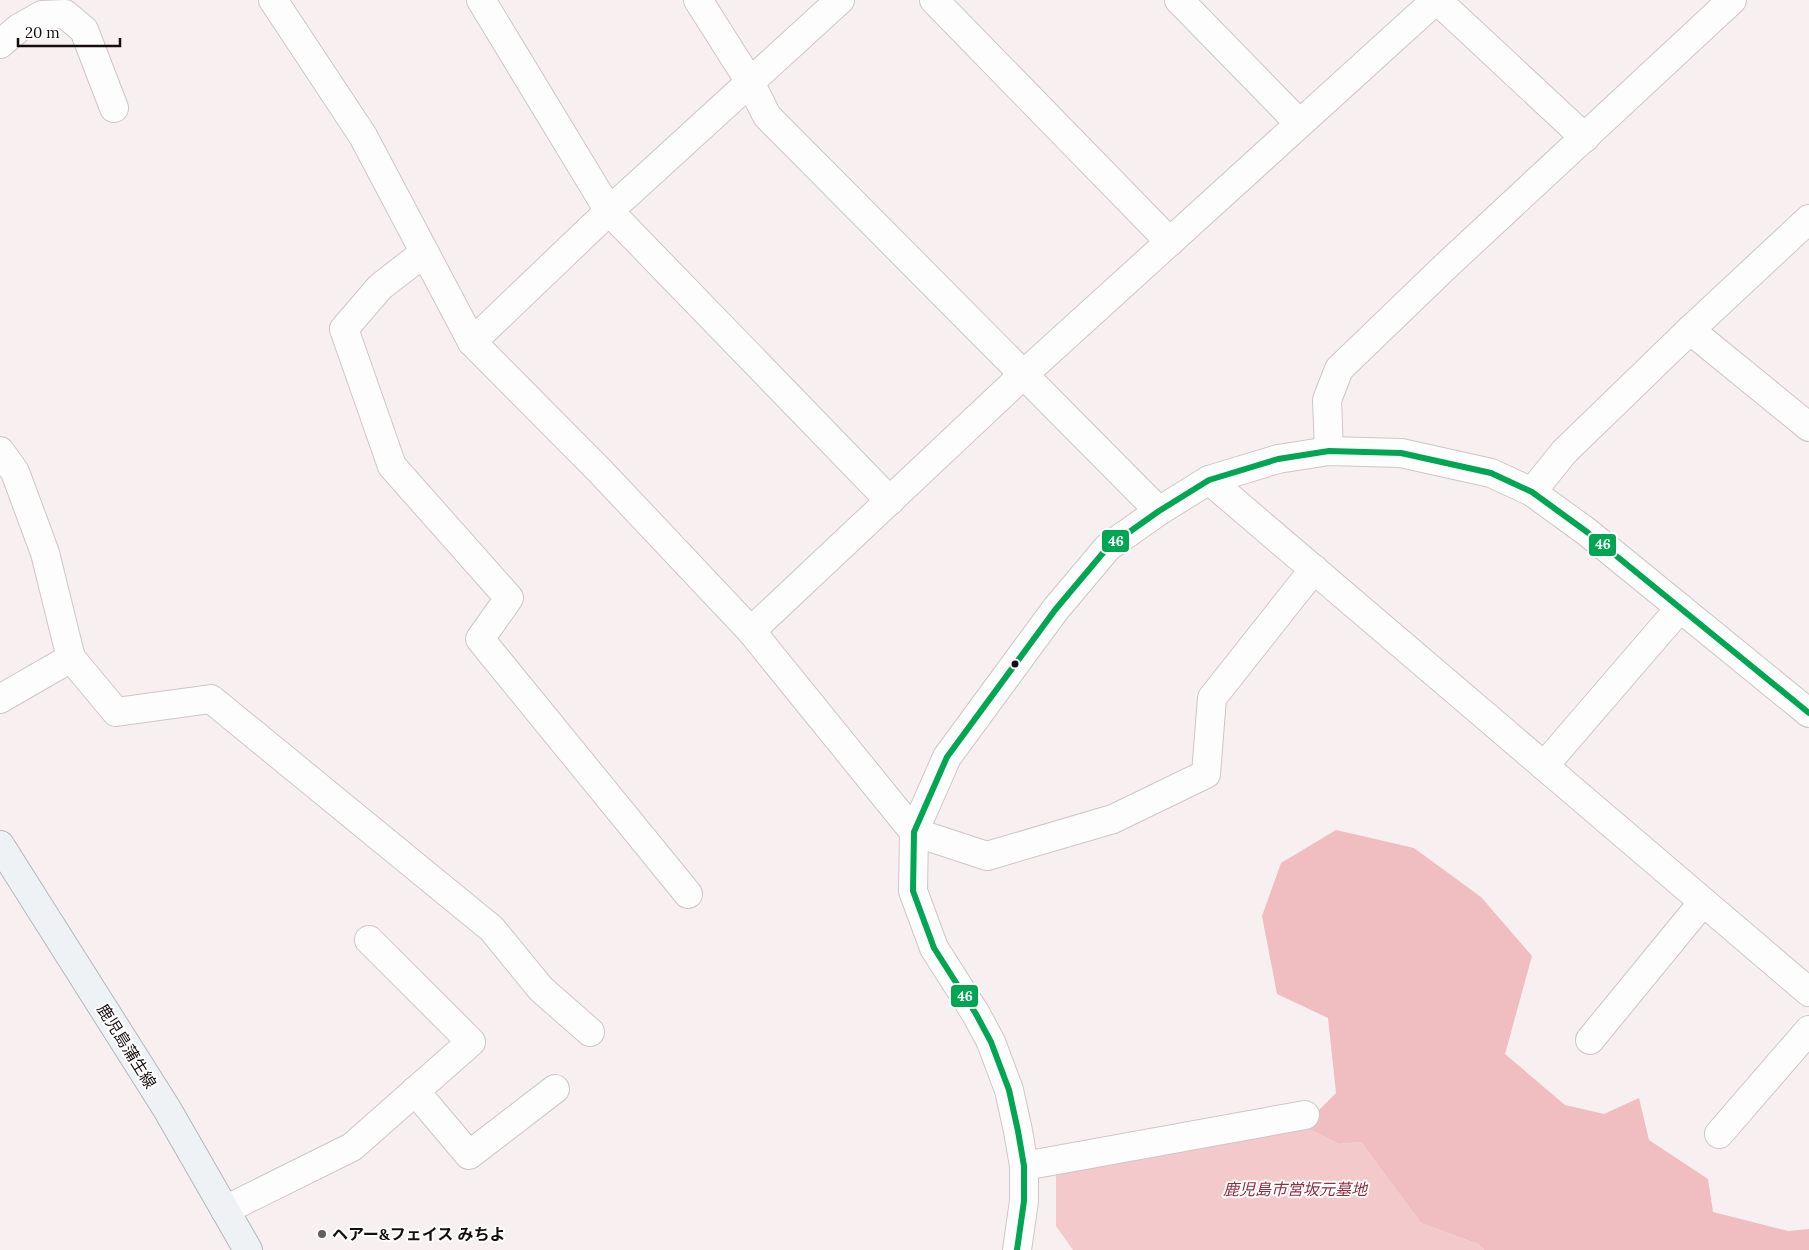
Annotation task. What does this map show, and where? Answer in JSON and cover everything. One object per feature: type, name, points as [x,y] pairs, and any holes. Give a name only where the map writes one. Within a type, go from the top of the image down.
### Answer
[{"type":"main road","name":"鹿児島蒲生線","points":[[0,845],[167,1109],[248,1250]]},
{"type":"street","points":[[273,0],[362,136],[472,342],[600,472],[751,631],[914,832],[987,856],[1113,819],[1206,774],[1212,698],[1314,569]]},
{"type":"street","points":[[481,0],[609,211],[890,500]]},
{"type":"street","points":[[698,0],[750,82],[767,116],[1159,511]]},
{"type":"street","points":[[472,342],[609,211],[840,0]]},
{"type":"street","points":[[934,0],[1170,242]]},
{"type":"street","points":[[1179,0],[1299,123]]},
{"type":"street","points":[[751,631],[1024,374],[1436,0],[1584,138]]},
{"type":"street","points":[[1329,451],[1327,400],[1339,369],[1448,264],[1732,0]]},
{"type":"street","points":[[0,44],[19,28],[42,15],[65,14],[84,30],[114,108]]},
{"type":"street","points":[[1532,492],[1564,452],[1690,330],[1809,219]]},
{"type":"street","points":[[424,253],[380,287],[344,329],[392,466],[509,598],[480,640],[688,894]]},
{"type":"street","points":[[1690,330],[1809,428]]},
{"type":"street","points":[[0,451],[16,472],[45,553],[70,658],[116,712],[211,699],[492,929],[541,990],[590,1032]]},
{"type":"street","points":[[1017,1250],[1024,1201],[1024,1166],[1009,1090],[991,1042],[976,1014],[934,948],[913,891],[914,832],[948,757],[1055,610],[1108,547],[1159,511],[1210,480],[1278,459],[1329,451],[1401,453],[1491,473],[1532,492],[1587,532],[1809,713]]},
{"type":"street","points":[[1210,480],[1809,992]]},
{"type":"street","points":[[1544,766],[1680,608]]},
{"type":"street","points":[[0,699],[70,658]]},
{"type":"street","points":[[1590,1040],[1703,902]]},
{"type":"street","points":[[225,1210],[352,1147],[471,1042],[369,940]]},
{"type":"street","points":[[1720,1134],[1809,1030]]},
{"type":"street","points":[[416,1091],[469,1155],[555,1089]]},
{"type":"street","points":[[1024,1166],[1305,1115]]},
{"type":"green space","name":"鹿児島市営坂元墓地","points":[[1303,1126],[1339,1144],[1361,1142],[1421,1223],[1478,1244],[1484,1250],[1073,1250],[1056,1226],[1056,1169]]},
{"type":"shaded area","points":[[1336,830],[1414,848],[1481,897],[1532,956],[1505,1054],[1565,1105],[1604,1114],[1639,1098],[1649,1140],[1708,1179],[1713,1212],[1788,1231],[1809,1229],[1809,1250],[1484,1250],[1478,1244],[1421,1223],[1361,1142],[1339,1144],[1303,1126],[1336,1093],[1328,1018],[1277,994],[1262,916],[1281,863]]},
{"type":"transit line","name":"46","points":[[1017,1250],[1024,1201],[1024,1166],[1009,1090],[991,1042],[976,1014],[934,948],[913,891],[914,832],[947,757],[1055,610],[1108,547],[1159,511],[1209,480],[1278,459],[1329,451],[1401,453],[1491,473],[1532,492],[1587,532],[1809,713]]},
{"type":"place","name":"ヘアー&フェイス みちよ","points":[[322,1234]]}]
